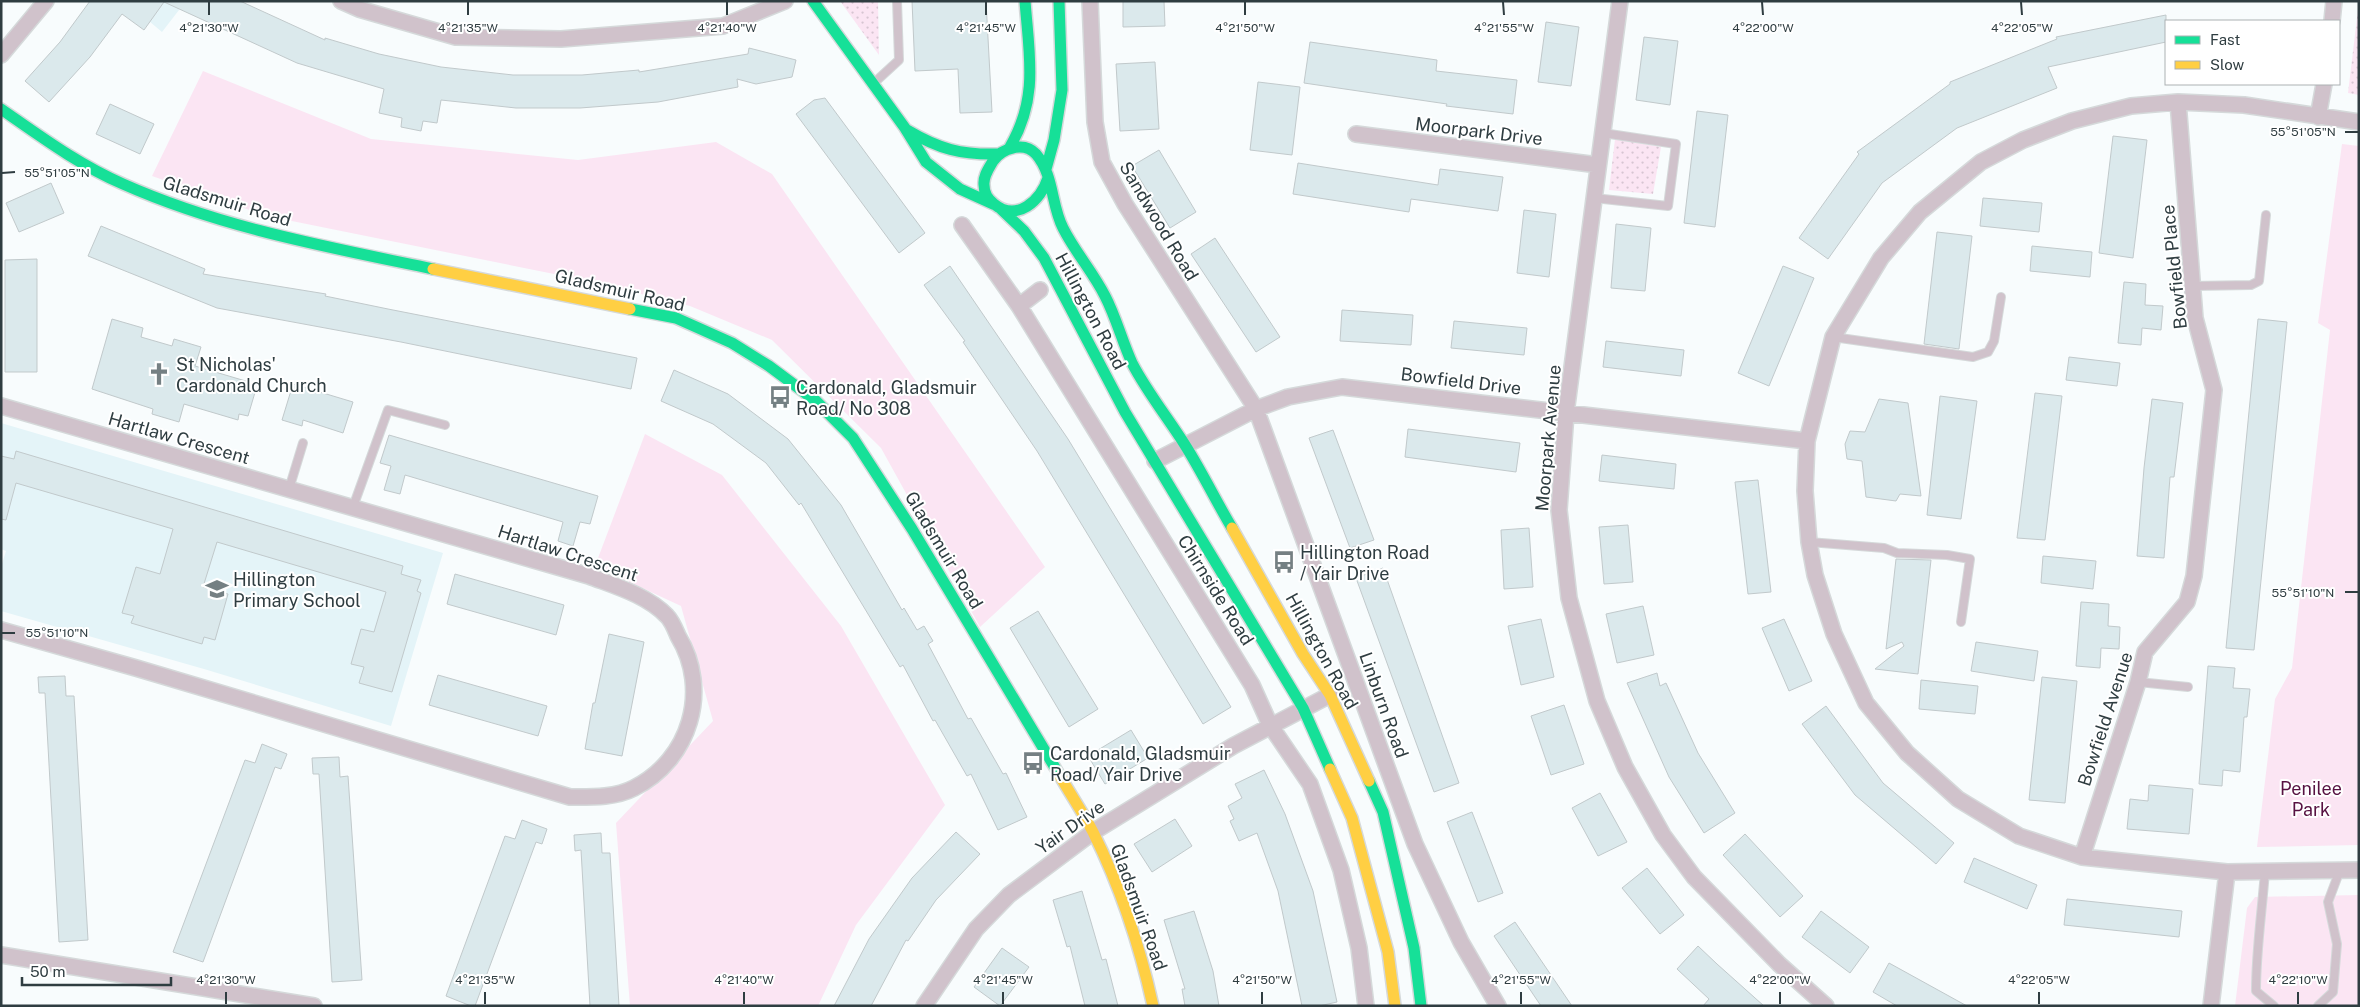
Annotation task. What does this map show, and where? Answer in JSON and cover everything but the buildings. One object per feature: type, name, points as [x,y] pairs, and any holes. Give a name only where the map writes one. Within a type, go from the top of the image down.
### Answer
[{"type":"main road","points":[[813,1],[905,128],[926,162],[960,189],[997,207],[1012,210],[1031,205],[1042,194],[1047,174],[1062,90],[1059,1]]},
{"type":"main road","points":[[997,207],[986,195],[984,185],[988,167],[998,154],[1010,147],[1021,128],[1027,109],[1030,87],[1025,1]]},
{"type":"main road","name":"Gladsmuir Road","points":[[1,109],[61,151],[122,184],[199,214],[286,239],[676,318],[732,343],[769,366],[816,401],[853,438],[912,529],[1093,832],[1124,907],[1144,966],[1153,1006]]},
{"type":"main road","points":[[905,128],[948,152],[970,155],[998,154]]},
{"type":"main road","points":[[1010,147],[1029,149],[1039,156],[1047,174]]},
{"type":"main road","name":"Hillington Road","points":[[1047,174],[1062,226],[1105,296],[1132,362],[1157,405],[1185,445],[1303,654],[1330,695],[1383,812],[1414,948],[1421,1006]]},
{"type":"main road","name":"Hillington Road","points":[[997,207],[1024,231],[1044,258],[1125,412],[1278,670],[1303,708],[1352,818],[1388,952],[1395,1006]]},
{"type":"street","points":[[1,55],[46,1]]},
{"type":"street","points":[[341,1],[359,9],[456,37],[561,39],[723,26],[785,1]]},
{"type":"street","name":"Sandwood Road","points":[[1090,1],[1095,122],[1102,162],[1125,204],[1256,409]]},
{"type":"street","name":"Moorpark Avenue","points":[[1620,1],[1566,413],[1559,510],[1569,598],[1597,702],[1625,767],[1663,835],[1694,877],[1779,964],[1826,1006]]},
{"type":"street","points":[[2332,20],[2334,1]]},
{"type":"street","points":[[2318,117],[2324,85]]},
{"type":"street","points":[[2359,122],[2244,105],[2178,102],[2131,106],[2072,121],[2023,140],[1981,162],[1920,212],[1881,258],[1833,337],[1807,440],[1805,491],[1809,542],[1815,575],[1834,634],[1866,703],[1907,753],[1958,799],[2019,836],[2082,857],[2227,872],[2359,870]]},
{"type":"street","name":"Bowfield Place","points":[[2178,102],[2195,318],[2214,390],[2194,576]]},
{"type":"street","name":"Moorpark Drive","points":[[1356,134],[1598,165]]},
{"type":"street","name":"Chirnside Road","points":[[962,225],[1019,306],[1252,685],[1270,725],[1310,784],[1341,870],[1359,948],[1366,1006]]},
{"type":"street","points":[[1019,306],[1040,290]]},
{"type":"street","name":"Bowfield Drive","points":[[1155,461],[1256,409],[1288,397],[1342,387],[1807,440]]},
{"type":"street","name":"Hartlaw Crescent","points":[[1,406],[589,576],[640,596],[667,616],[686,649],[694,679],[693,709],[682,742],[662,770],[632,789],[600,797],[570,797],[136,668],[1,630]]},
{"type":"street","name":"Linburn Road","points":[[1256,409],[1415,844],[1461,942],[1498,1006]]},
{"type":"street","name":"Bowfield Avenue","points":[[2082,857],[2138,682],[2145,652],[2187,602],[2194,576]]},
{"type":"street","name":"Yair Drive","points":[[924,1006],[976,929],[1009,895],[1093,832],[1270,725],[1330,695]]},
{"type":"street","points":[[2211,1006],[2227,872]]},
{"type":"street","points":[[1,955],[234,999],[314,1006]]},
{"type":"lane","points":[[873,83],[899,60],[897,1]]},
{"type":"lane","points":[[1594,198],[1668,206],[1676,144],[1603,132]]},
{"type":"lane","points":[[2193,286],[2251,285],[2259,280],[2266,215]]},
{"type":"lane","points":[[1833,337],[1973,357],[1988,352],[1994,341],[2001,297]]},
{"type":"lane","points":[[352,507],[388,410],[445,424]]},
{"type":"lane","points":[[289,489],[303,443]]},
{"type":"lane","points":[[1809,542],[1884,548],[1897,553],[1970,559],[1961,622]]},
{"type":"lane","points":[[2138,682],[2188,687]]},
{"type":"lane","points":[[2318,1006],[2333,992],[2337,944],[2328,902],[2340,870]]},
{"type":"lane","points":[[2265,871],[2256,953],[2256,991],[2274,1006]]},
{"type":"shaded area","points":[[125,1],[186,1],[162,32]]},
{"type":"shaded area","name":"Hillington Primary School","points":[[1,423],[443,553],[391,726],[204,669],[1,611],[1,567],[6,551],[1,549]]},
{"type":"green space","points":[[840,1],[878,1],[879,55]]},
{"type":"green space","points":[[2359,1],[2359,95],[2348,93]]},
{"type":"green space","points":[[203,71],[371,139],[578,160],[716,142],[772,174],[1045,567],[980,627],[881,448],[772,340],[690,306],[584,280],[267,216],[152,176]]},
{"type":"green space","points":[[1615,139],[1661,147],[1653,194],[1609,190]]},
{"type":"green space","name":"Penilee Park","points":[[2342,144],[2359,146],[2359,845],[2257,847],[2275,699],[2292,668],[2330,330],[2318,323]]},
{"type":"green space","points":[[645,434],[722,475],[841,626],[945,805],[856,925],[818,1006],[630,1006],[616,823],[713,721],[681,606],[595,566]]},
{"type":"green space","points":[[2359,895],[2359,1006],[2235,1006],[2247,908],[2255,897]]},
{"type":"traffic: fast","points":[[813,1],[905,128],[926,162],[960,189],[993,204]]},
{"type":"traffic: fast","points":[[1010,147],[1019,129],[1029,93],[1030,58],[1025,1]]},
{"type":"traffic: fast","points":[[1046,169],[1054,140],[1062,90],[1059,1]]},
{"type":"traffic: fast","points":[[1,109],[60,150],[91,168],[160,199],[198,213],[276,235],[433,269]]},
{"type":"traffic: fast","points":[[907,130],[951,150],[998,154]]},
{"type":"traffic: fast","points":[[1048,178],[1045,186],[1034,201],[1019,210],[1011,211],[994,204],[987,196],[984,188],[984,178],[993,161],[1007,150],[1019,147],[1031,150],[1042,162],[1046,171],[1049,181],[1056,210],[1063,228],[1105,296],[1132,363],[1191,455],[1232,528]]},
{"type":"traffic: fast","points":[[1001,209],[1024,231],[1044,258],[1125,412],[1303,708],[1330,769]]},
{"type":"traffic: fast","points":[[630,309],[676,318],[732,343],[769,366],[816,401],[853,438],[912,529],[1060,776]]},
{"type":"traffic: fast","points":[[1369,781],[1383,812],[1414,948],[1421,1006]]},
{"type":"traffic: slow","points":[[433,269],[630,309]]},
{"type":"traffic: slow","points":[[1232,528],[1303,654],[1330,695],[1369,781]]},
{"type":"traffic: slow","points":[[1330,769],[1352,818],[1388,952],[1395,1006]]},
{"type":"traffic: slow","points":[[1060,776],[1093,832],[1112,874],[1135,939],[1153,1006]]},
{"type":"place","name":"St Nicholas' Cardonald Church","points":[[159,374]]},
{"type":"place","name":"Cardonald, Gladsmuir Road/ No 308","points":[[780,397]]},
{"type":"place","name":"Hillington Road / Yair Drive","points":[[1284,562]]},
{"type":"place","name":"Hillington Primary School","points":[[217,589]]},
{"type":"place","name":"Cardonald, Gladsmuir Road/ Yair Drive","points":[[1033,763]]}]
